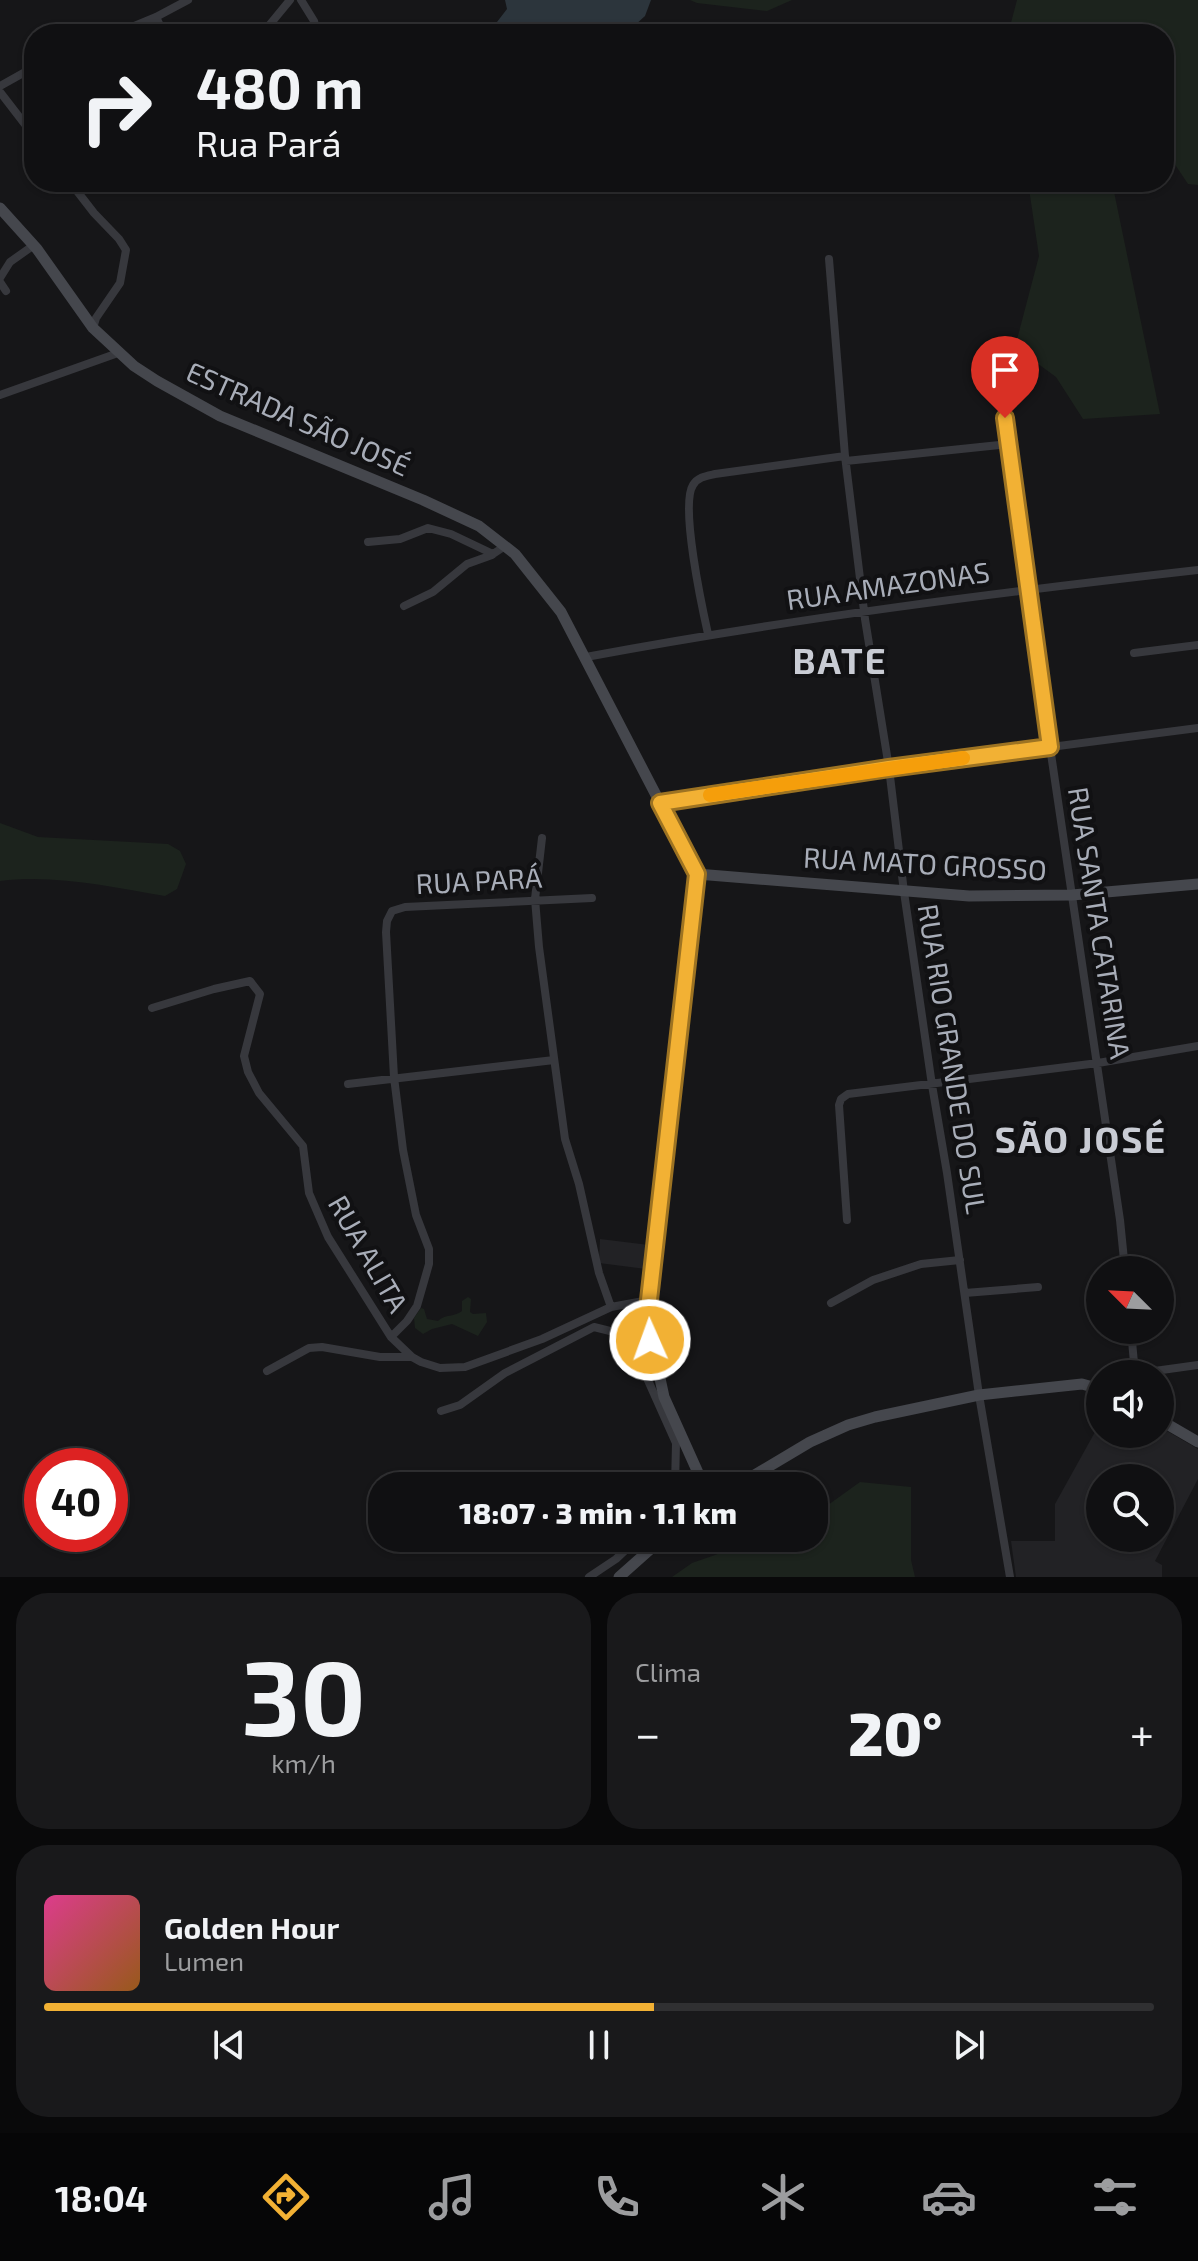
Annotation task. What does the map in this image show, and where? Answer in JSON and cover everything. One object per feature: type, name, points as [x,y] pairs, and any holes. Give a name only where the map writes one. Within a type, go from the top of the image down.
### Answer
[{"type":"street","points":[[139,24],[188,0]]},
{"type":"street","points":[[270,24],[290,0]]},
{"type":"street","points":[[301,0],[315,24]]},
{"type":"street","points":[[156,17],[159,24]]},
{"type":"street","points":[[0,86],[24,73]]},
{"type":"street","points":[[0,92],[24,123]]},
{"type":"street","points":[[78,192],[126,250],[120,283],[96,318],[93,328]]},
{"type":"street","name":"ESTRADA SÃO JOSÉ","points":[[1,212],[34,245],[93,328],[118,353],[157,381],[220,416],[479,526],[505,546],[531,572],[554,603],[586,657],[697,874]]},
{"type":"street","points":[[6,291],[0,280],[10,262],[34,245]]},
{"type":"street","name":"RUA RIO GRANDE DO SUL","points":[[829,259],[845,458],[864,610],[932,1085],[1010,1577]]},
{"type":"street","points":[[0,395],[118,353]]},
{"type":"street","name":"RUA SANTA CATARINA","points":[[1002,391],[1124,1256]]},
{"type":"street","points":[[708,634],[688,507],[689,494],[698,479],[715,474],[845,458],[1009,444]]},
{"type":"street","points":[[368,542],[400,539],[428,528],[451,534],[493,554]]},
{"type":"street","points":[[404,606],[433,592],[467,564],[505,546]]},
{"type":"street","name":"RUA AMAZONAS","points":[[586,657],[864,610],[1198,570]]},
{"type":"street","points":[[1134,653],[1198,645]]},
{"type":"street","points":[[660,803],[889,768],[1198,728]]},
{"type":"street","points":[[542,838],[535,899],[565,1139],[579,1184],[599,1273],[611,1307]]},
{"type":"street","points":[[697,874],[648,1323],[664,1397],[698,1472]]},
{"type":"street","name":"RUA MATO GROSSO","points":[[697,874],[969,896],[1072,895],[1198,884]]},
{"type":"street","name":"RUA PARÁ","points":[[394,1077],[386,932],[387,921],[395,908],[592,898]]},
{"type":"street","name":"RUA ALITA","points":[[152,1008],[250,981],[256,988],[260,994],[244,1056],[248,1072],[259,1093],[303,1146],[309,1193],[328,1237],[391,1337],[412,1357],[440,1368],[465,1367],[542,1339],[611,1307],[649,1300]]},
{"type":"street","points":[[847,1220],[839,1105],[848,1094],[1098,1063],[1198,1046]]},
{"type":"street","points":[[348,1084],[554,1060]]},
{"type":"street","points":[[391,1337],[417,1306],[429,1264],[429,1249],[416,1215],[403,1150],[394,1077]]},
{"type":"street","points":[[831,1303],[873,1280],[921,1264],[960,1260]]},
{"type":"street","points":[[965,1293],[1038,1287]]},
{"type":"street","points":[[441,1411],[460,1405],[505,1373],[594,1327],[622,1334],[642,1367],[676,1443],[675,1472]]},
{"type":"street","points":[[267,1371],[309,1348],[322,1347],[380,1357],[412,1357]]},
{"type":"street","points":[[1174,1368],[1198,1365]]},
{"type":"street","points":[[760,1472],[810,1442],[875,1417],[979,1395],[1086,1383]]},
{"type":"street","points":[[1082,1384],[1086,1385]]},
{"type":"street","points":[[1174,1428],[1198,1442]]},
{"type":"street","points":[[589,1577],[623,1552]]},
{"type":"street","points":[[619,1577],[647,1552]]},
{"type":"shaded area","points":[[505,0],[651,0],[645,16],[636,24],[494,24],[507,9]]},
{"type":"shaded area","points":[[690,0],[792,0],[767,11]]},
{"type":"shaded area","points":[[1017,0],[1198,0],[1198,185],[1188,184],[1174,163],[1174,24],[1011,24]]},
{"type":"shaded area","points":[[1029,192],[1114,192],[1160,414],[1083,419],[1056,377],[1015,347],[1039,256]]},
{"type":"shaded area","points":[[0,823],[38,837],[168,844],[180,851],[186,864],[177,889],[165,896],[62,880],[0,881]]},
{"type":"shaded area","points":[[600,1239],[649,1245],[646,1269],[599,1263]]},
{"type":"shaded area","points":[[468,1297],[471,1299],[470,1312],[486,1313],[487,1322],[478,1336],[452,1324],[423,1334],[415,1328],[414,1318],[421,1308],[427,1319],[438,1321],[462,1311],[462,1301]]},
{"type":"shaded area","points":[[1174,1435],[1198,1449],[1198,1479],[1174,1525],[1174,1464],[1086,1464],[1086,1552],[1160,1552],[1155,1561],[1162,1565],[1162,1577],[1016,1577],[1011,1541],[1055,1541],[1055,1504],[1086,1448],[1174,1448]]},
{"type":"shaded area","points":[[860,1482],[911,1487],[911,1560],[915,1577],[672,1577],[692,1563],[724,1552],[828,1552],[828,1505]]},
{"type":"slow traffic","points":[[710,795],[963,758]]},
{"type":"district","name":"BATE","points":[[840,661]]},
{"type":"district","name":"SÃO JOSÉ","points":[[1081,1140]]},
{"type":"route","points":[[650,1340],[649,1300],[697,874],[660,803],[1050,747],[1005,418]]}]
